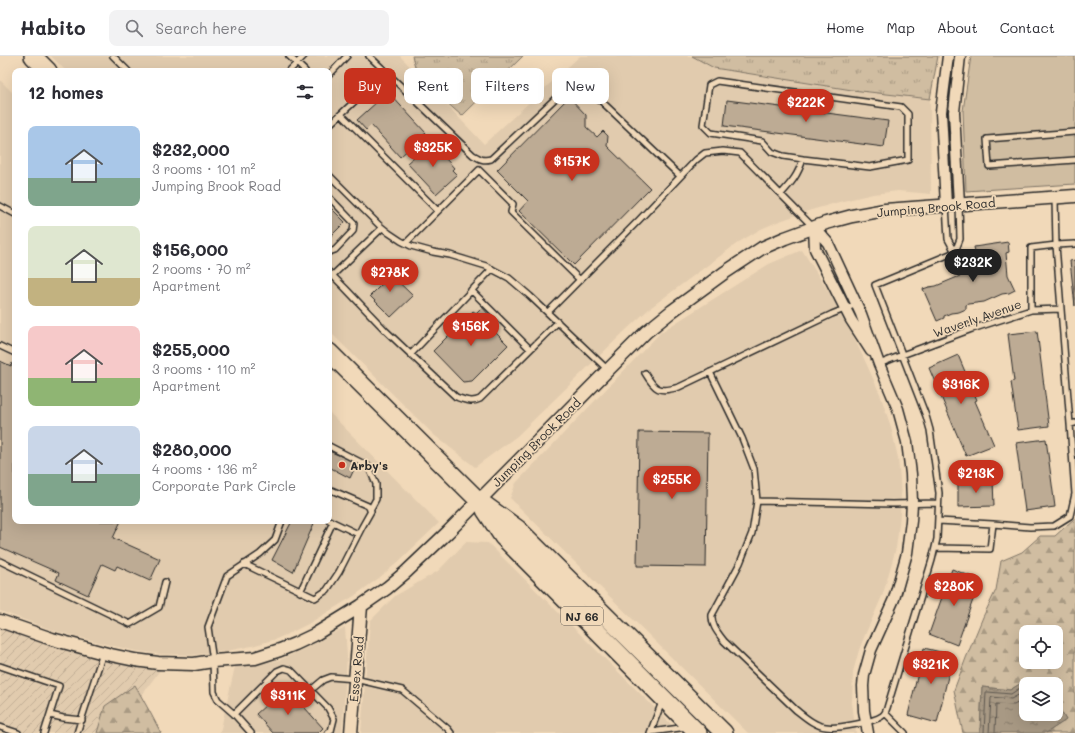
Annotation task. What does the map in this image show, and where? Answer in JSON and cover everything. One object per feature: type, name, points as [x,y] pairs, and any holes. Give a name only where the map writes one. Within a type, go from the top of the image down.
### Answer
[{"type":"highway","points":[[33,56],[45,68]]},
{"type":"highway","name":"NJ 66","points":[[332,355],[478,500],[518,529],[724,733]]},
{"type":"highway","name":"NJ 66","points":[[478,500],[503,537],[695,730]]},
{"type":"street","points":[[946,205],[941,112],[948,56]]},
{"type":"street","points":[[959,204],[954,112],[960,56]]},
{"type":"street","points":[[941,121],[954,120]]},
{"type":"street","name":"Jumping Brook Road","points":[[0,621],[52,640],[135,660],[158,663],[194,664],[255,658],[280,650],[314,634],[361,606],[387,588],[448,532],[608,370],[659,322],[737,263],[762,248],[773,242],[814,228],[852,216],[879,211],[1075,196]]},
{"type":"street","points":[[814,228],[828,243],[857,304],[898,409],[907,442],[911,474],[912,503],[907,553],[899,584],[889,612],[871,650],[864,675],[863,699],[868,733]]},
{"type":"street","points":[[814,228],[815,249],[858,332],[880,364]]},
{"type":"street","name":"Essex Road","points":[[351,733],[361,606]]},
{"type":"street","points":[[866,722],[871,733]]},
{"type":"lane","points":[[113,56],[125,68]]},
{"type":"lane","points":[[289,56],[302,68]]},
{"type":"lane","points":[[292,68],[304,56]]},
{"type":"lane","points":[[332,71],[347,56]]},
{"type":"lane","points":[[369,56],[382,68]]},
{"type":"lane","points":[[396,81],[473,154],[481,160],[485,160],[491,159],[577,78],[680,176]]},
{"type":"lane","points":[[717,81],[901,107],[908,114],[908,160],[870,167],[803,159],[784,156],[772,152],[762,141],[710,133],[703,125],[709,85],[717,81]]},
{"type":"lane","points":[[332,122],[352,104]]},
{"type":"lane","points":[[341,114],[438,211]]},
{"type":"lane","points":[[1075,132],[987,139],[989,166],[1075,160]]},
{"type":"lane","points":[[548,312],[639,220],[680,176],[705,153],[723,150],[740,153],[814,228]]},
{"type":"lane","points":[[781,194],[800,171],[803,159]]},
{"type":"lane","points":[[406,244],[480,170],[485,160]]},
{"type":"lane","points":[[480,170],[513,204],[511,212],[580,280]]},
{"type":"lane","points":[[332,178],[382,228],[406,244],[471,261],[486,266],[509,278],[548,312],[608,370]]},
{"type":"lane","points":[[938,521],[1030,527],[1054,526],[1070,516],[1075,494],[1073,423],[1061,309],[1056,245],[1055,198]]},
{"type":"lane","points":[[332,200],[354,224],[353,231],[332,251]]},
{"type":"lane","points":[[710,372],[742,438],[754,469],[757,501],[752,533],[740,563],[712,615],[711,619],[716,631],[724,641],[806,718],[827,727],[854,725],[880,717],[885,713],[932,560],[938,521],[938,503],[937,481],[930,430],[926,416],[875,285],[955,252],[960,239],[959,204]]},
{"type":"lane","points":[[946,205],[948,239],[955,252]]},
{"type":"lane","points":[[0,206],[12,212]]},
{"type":"lane","points":[[332,273],[382,228]]},
{"type":"lane","points":[[1031,310],[1031,248],[1075,244]]},
{"type":"lane","points":[[411,354],[492,269]]},
{"type":"lane","points":[[332,275],[386,331],[456,397],[465,400],[474,401],[480,399],[558,322]]},
{"type":"lane","points":[[472,290],[530,349]]},
{"type":"lane","points":[[645,373],[652,385],[664,390],[670,390],[845,308],[857,304]]},
{"type":"lane","name":"Waverly Avenue","points":[[880,364],[972,329],[1031,310],[1061,309]]},
{"type":"lane","points":[[0,346],[12,352]]},
{"type":"lane","points":[[244,564],[315,598],[327,590],[339,572],[376,499],[376,484],[368,466],[332,448]]},
{"type":"lane","points":[[332,490],[368,506],[370,510]]},
{"type":"lane","points":[[757,501],[892,504],[938,503]]},
{"type":"lane","points":[[332,521],[358,534]]},
{"type":"lane","points":[[251,733],[234,714],[218,700],[214,692],[213,661],[208,627],[227,576],[260,554],[275,540],[281,524]]},
{"type":"lane","points":[[300,592],[330,524]]},
{"type":"lane","points":[[935,548],[990,549],[993,524]]},
{"type":"lane","points":[[0,561],[130,624],[159,607],[165,582]]},
{"type":"lane","points":[[77,733],[103,653]]},
{"type":"lane","points":[[0,666],[59,686],[44,733]]},
{"type":"lane","points":[[234,714],[277,671],[284,668],[291,670],[328,708],[334,719],[328,733]]},
{"type":"lane","points":[[311,690],[323,680],[331,677],[355,678],[402,690],[451,733]]},
{"type":"lane","points":[[664,698],[650,732],[695,730]]},
{"type":"lane","points":[[885,713],[905,733]]},
{"type":"lane","points":[[50,714],[63,718],[82,720]]},
{"type":"lane","points":[[0,727],[18,733]]},
{"type":"shaded area","points":[[51,56],[400,56],[411,68],[404,68],[404,104],[446,104],[484,144],[528,104],[544,104],[544,89],[552,82],[552,104],[609,104],[609,68],[567,68],[580,56],[692,56],[714,68],[852,90],[930,99],[931,194],[898,191],[873,194],[839,202],[777,222],[761,229],[739,242],[650,308],[517,436],[475,467],[434,435],[332,334],[332,68],[63,68]]},
{"type":"shaded area","points":[[0,80],[12,92],[12,524],[332,524],[332,415],[439,523],[398,562],[354,596],[308,624],[290,633],[252,646],[193,655],[159,654],[136,651],[55,631],[0,611]]},
{"type":"shaded area","points":[[802,250],[841,311],[880,394],[891,427],[898,458],[901,503],[899,525],[896,548],[883,594],[859,650],[853,672],[852,703],[856,733],[748,733],[510,498],[516,483],[661,332],[769,264]]},
{"type":"shaded area","points":[[466,542],[488,543],[680,733],[361,733],[370,621],[395,596],[438,571]]},
{"type":"shaded area","points":[[0,626],[78,653],[161,669],[113,733],[0,733]]},
{"type":"shaded area","points":[[345,627],[347,656],[342,733],[220,733],[236,662],[253,665],[280,660]]},
{"type":"green space","points":[[412,56],[523,56],[511,68],[471,68],[471,104],[474,104],[462,116],[448,104],[463,104],[463,68],[415,68]]},
{"type":"green space","points":[[692,56],[938,56],[930,99],[852,90],[714,68]]},
{"type":"green space","points":[[971,56],[1075,56],[1075,184],[966,191],[963,111]]},
{"type":"green space","points":[[1075,518],[1075,733],[1046,733],[1066,720],[1063,715],[1063,677],[1019,677],[1019,684],[1010,690],[982,687],[980,733],[963,733],[954,690],[983,617],[996,590],[1001,561],[1022,552],[1040,536],[1055,536]]},
{"type":"green space","points":[[135,685],[161,733],[97,733],[105,706]]},
{"type":"water","points":[[1019,684],[1019,721],[1063,721],[1063,715],[1066,720],[1046,733],[980,733],[982,687],[1010,690]]},
{"type":"building","points":[[727,100],[888,121],[884,147],[724,126]]},
{"type":"building","points":[[396,101],[426,133],[400,157],[371,125],[366,130],[357,120],[375,104],[396,104]]},
{"type":"building","points":[[562,104],[576,104],[586,115],[586,127],[597,137],[603,131],[608,136],[607,146],[650,188],[574,265],[519,211],[528,201],[497,170]]},
{"type":"building","points":[[431,142],[454,168],[452,170],[457,175],[436,194],[407,163]]},
{"type":"building","points":[[332,209],[345,222],[332,235]]},
{"type":"building","points":[[1008,242],[1009,252],[1006,253],[1008,275],[1015,290],[984,302],[968,304],[966,305],[966,309],[951,313],[937,321],[923,289],[936,286],[979,268],[974,247]]},
{"type":"building","points":[[1075,260],[1075,306],[1070,261]]},
{"type":"building","points":[[381,265],[413,296],[391,317],[370,296],[383,283],[373,273]]},
{"type":"building","points":[[482,307],[490,316],[484,321],[508,345],[472,381],[463,382],[433,351],[473,311],[476,313]]},
{"type":"building","points":[[1037,331],[1049,426],[1018,430],[1011,382],[1014,381],[1008,334]]},
{"type":"building","points":[[958,355],[977,400],[975,401],[994,445],[966,456],[929,368]]},
{"type":"building","points":[[0,361],[11,366],[12,363],[12,524],[120,524],[113,538],[160,559],[150,581],[117,566],[115,570],[102,564],[88,595],[56,580],[59,573],[0,547]]},
{"type":"building","points":[[639,432],[708,433],[706,567],[637,566]]},
{"type":"building","points":[[1046,439],[1055,507],[1025,511],[1016,443]]},
{"type":"building","name":"Arby's","points":[[332,452],[357,463],[350,478],[332,469]]},
{"type":"building","points":[[993,480],[994,506],[958,507],[958,481]]},
{"type":"building","points":[[290,524],[314,524],[293,572],[272,560]]},
{"type":"building","points":[[952,569],[980,580],[957,645],[929,634]]},
{"type":"building","points":[[924,648],[953,655],[937,723],[908,715]]},
{"type":"building","points":[[286,687],[323,728],[318,733],[273,733],[256,714]]},
{"type":"place","name":"Arby's","points":[[342,465]]}]
